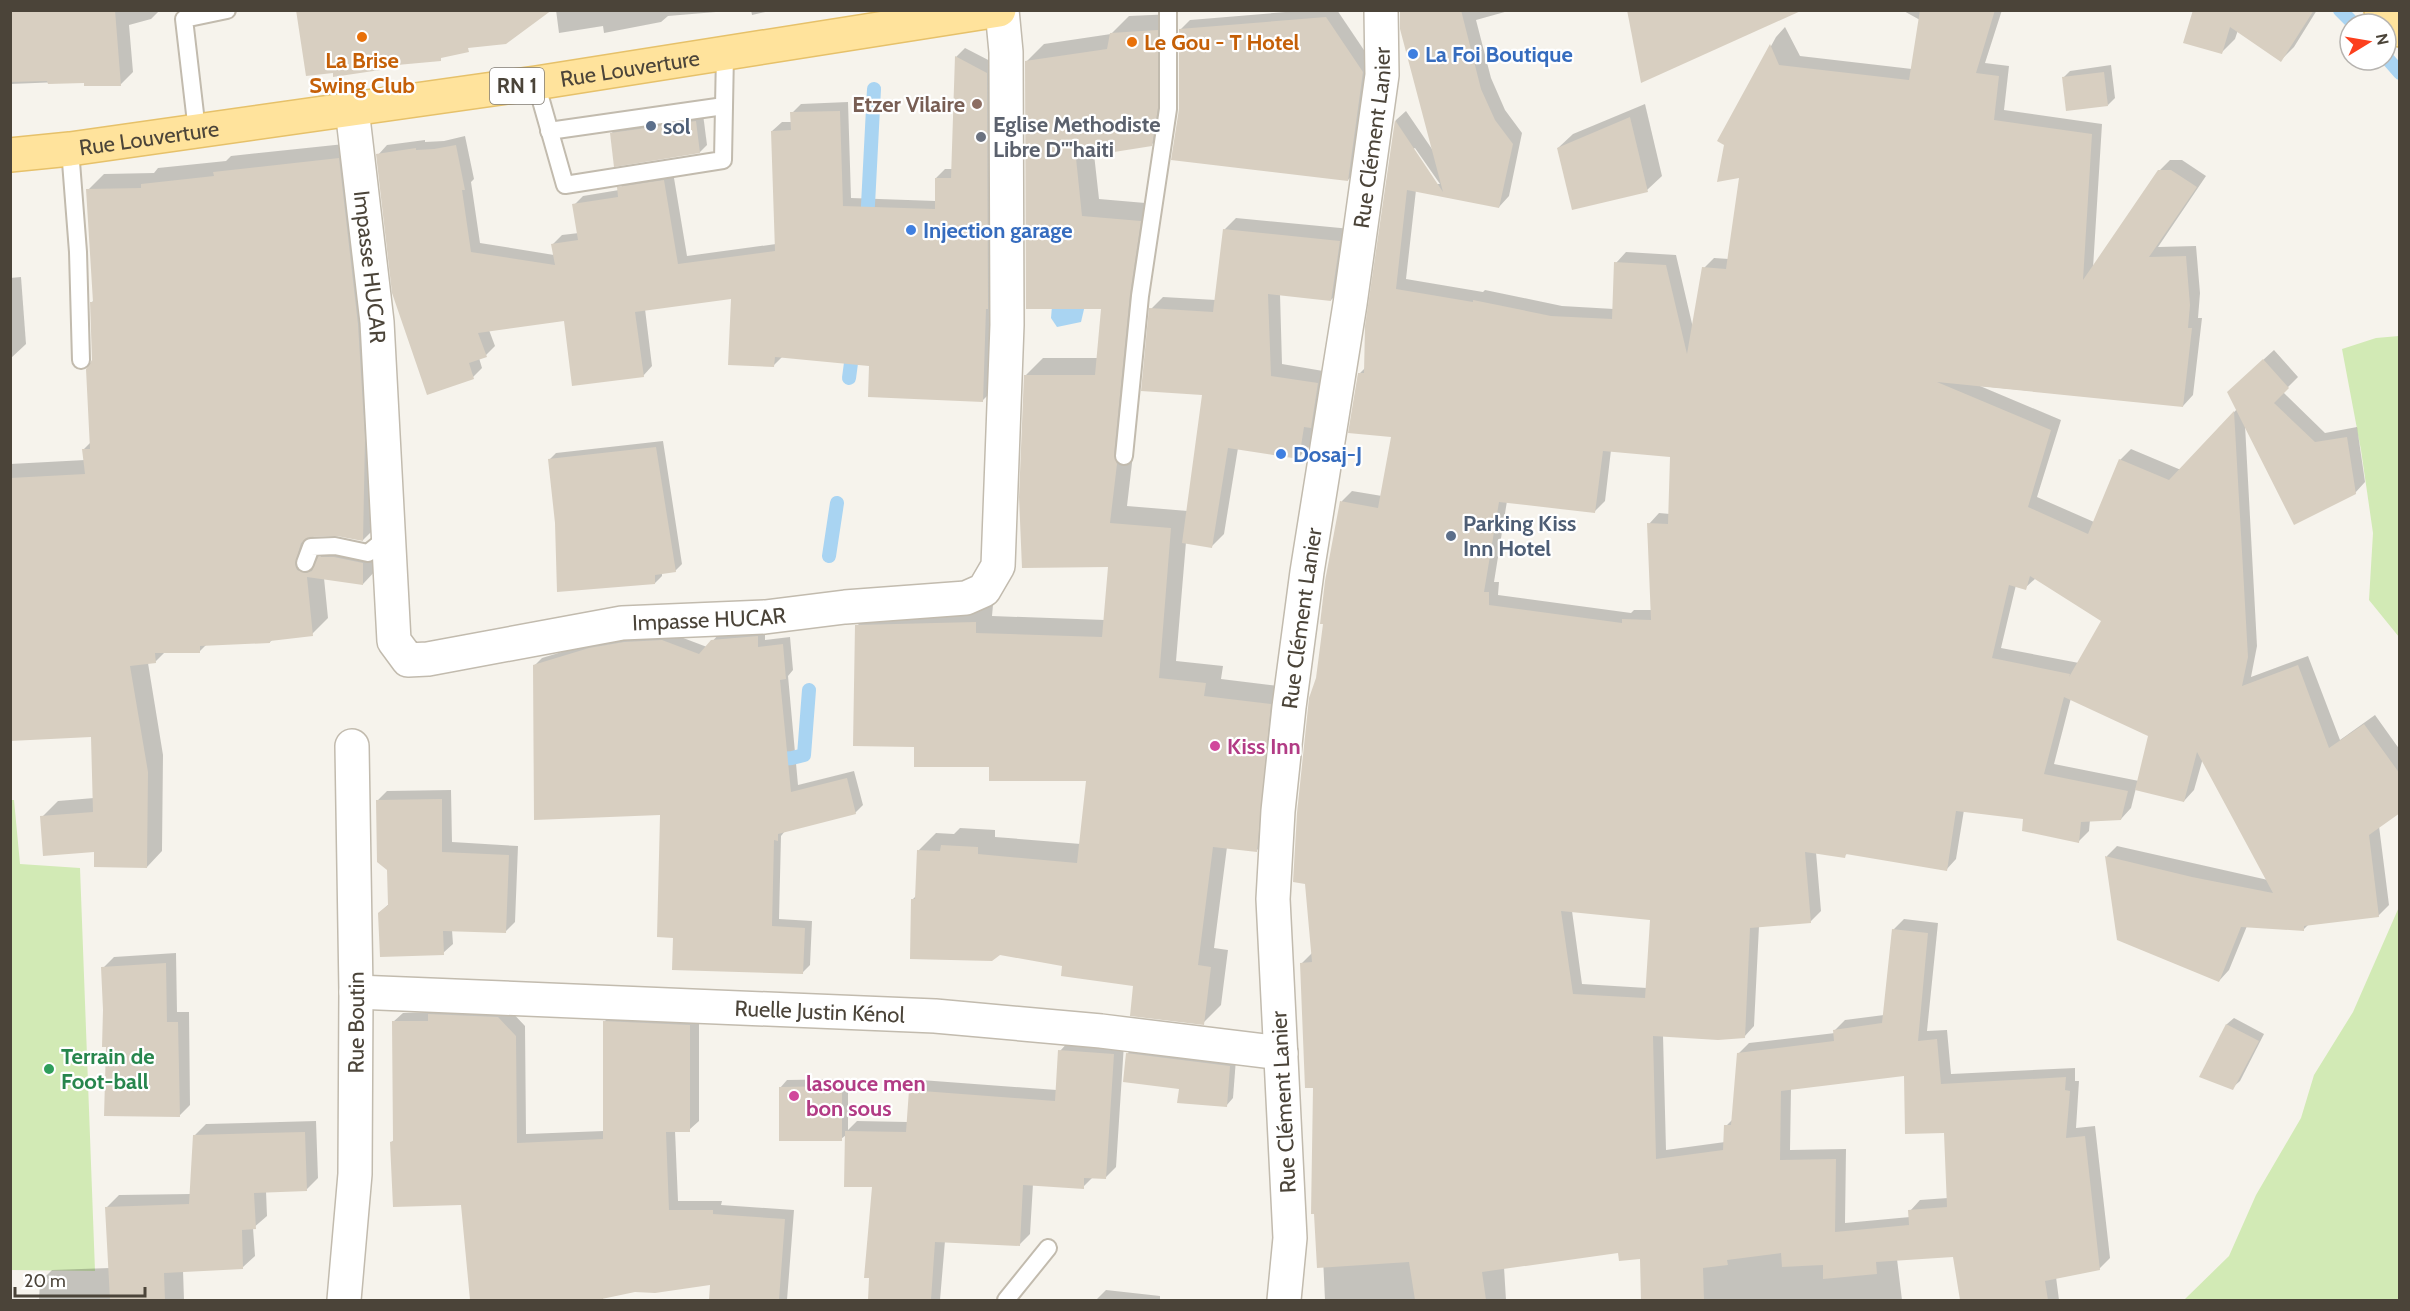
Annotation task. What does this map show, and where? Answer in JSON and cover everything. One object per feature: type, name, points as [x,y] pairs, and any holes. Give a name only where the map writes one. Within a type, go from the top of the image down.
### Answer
[{"type":"main road","name":"Rue Louverture","points":[[10,155],[70,149],[536,83],[1000,10]]},
{"type":"street","name":"Impasse HUCAR","points":[[352,109],[376,322],[390,536],[394,641],[408,660],[622,623],[765,617],[845,607],[966,598],[984,590],[999,566],[1006,325],[1006,52],[1000,10]]},
{"type":"street","name":"Rue Clément Lanier","points":[[1284,1300],[1290,1238],[1273,899],[1278,811],[1307,572],[1350,304],[1382,75],[1381,10]]},
{"type":"street","name":"Rue Boutin","points":[[344,1300],[355,1174],[356,992],[352,746]]},
{"type":"street","name":"Ruelle Justin Kénol","points":[[356,992],[935,1016],[1101,1031],[1281,1053]]},
{"type":"lane","points":[[196,131],[184,19],[227,10]]},
{"type":"lane","points":[[1124,456],[1140,296],[1168,109],[1168,10]]},
{"type":"lane","points":[[536,83],[565,185],[723,160],[725,53]]},
{"type":"lane","points":[[549,131],[724,106]]},
{"type":"lane","points":[[70,149],[78,252],[81,360]]},
{"type":"lane","points":[[305,563],[311,547],[335,546],[368,552],[390,536]]},
{"type":"lane","points":[[1006,1300],[1048,1248]]},
{"type":"green space","points":[[2400,336],[2399,637],[2369,600],[2373,533],[2361,450],[2342,349],[2376,338]]},
{"type":"green space","name":"Terrain de Foot-ball","points":[[11,800],[14,800],[20,864],[80,868],[95,1271],[11,1270]]},
{"type":"green space","points":[[2399,907],[2399,1300],[2184,1300],[2229,1256],[2256,1195],[2301,1118],[2314,1075],[2353,1012]]},
{"type":"water","points":[[1057,247],[1085,305],[1081,322],[1057,327],[1051,318]]},
{"type":"building","points":[[10,10],[115,10],[121,86],[84,86],[84,83],[48,84],[47,81],[10,82]]},
{"type":"building","points":[[296,10],[552,10],[506,44],[468,48],[469,52],[441,58],[441,61],[386,66],[387,69],[333,77],[333,73],[306,76]]},
{"type":"building","points":[[1400,10],[1461,10],[1481,89],[1495,120],[1513,144],[1499,208],[1407,190],[1396,289],[1473,302],[1473,300],[1551,316],[1612,319],[1614,262],[1666,265],[1687,354],[1702,267],[1726,269],[1739,178],[1717,182],[1724,145],[1717,141],[1770,44],[1779,65],[1909,80],[1920,10],[1995,10],[1976,73],[1999,76],[1994,120],[2092,134],[2083,280],[2158,170],[2171,170],[2197,187],[2149,257],[2186,256],[2190,305],[2188,328],[2192,328],[2183,407],[1937,382],[2051,430],[2028,507],[2088,534],[2119,459],[2169,480],[2234,411],[2248,657],[2242,686],[2298,665],[2329,748],[2364,724],[2400,774],[2400,813],[2369,835],[2379,917],[2304,926],[2304,931],[2241,927],[2219,982],[2117,940],[2105,856],[2273,893],[2197,752],[2184,802],[2135,790],[2148,736],[2064,697],[2044,774],[2128,791],[2121,820],[2081,822],[2079,843],[2022,831],[2023,819],[1956,811],[1947,871],[1846,854],[1845,858],[1805,852],[1811,923],[1750,928],[1745,1038],[1718,1040],[1653,1036],[1656,1159],[1723,1150],[1724,1125],[1731,1125],[1737,1053],[1834,1041],[1833,1030],[1882,1023],[1892,929],[1928,933],[1918,1041],[1937,1039],[1941,1084],[2066,1077],[2065,1090],[2070,1091],[2066,1138],[2085,1136],[2100,1270],[2045,1281],[2048,1300],[1960,1300],[1953,1257],[1876,1262],[1877,1274],[1823,1279],[1823,1265],[1782,1267],[1781,1253],[1727,1260],[1728,1265],[1703,1268],[1704,1300],[1641,1300],[1640,1259],[1619,1261],[1618,1253],[1482,1272],[1486,1300],[1415,1300],[1409,1262],[1317,1268],[1314,1214],[1311,1214],[1313,1088],[1305,1088],[1300,963],[1312,962],[1305,884],[1293,882],[1297,813],[1309,698],[1316,678],[1323,624],[1320,624],[1325,581],[1340,501],[1378,508],[1391,437],[1348,433],[1358,373],[1364,373],[1365,326],[1395,120],[1443,192],[1400,29]],"holes":[[[1603,451],[1670,457],[1668,524],[1647,523],[1651,620],[1622,619],[1622,623],[1489,605],[1489,592],[1484,592],[1499,502],[1595,513]],[[2030,576],[2101,621],[2069,677],[2070,674],[1992,658],[2009,585],[2026,590]],[[1561,911],[1650,920],[1645,998],[1573,994]],[[1904,1076],[1905,1134],[1944,1133],[1947,1207],[1908,1210],[1909,1225],[1835,1232],[1836,1159],[1780,1160],[1781,1091]]]},
{"type":"building","points":[[1627,10],[1803,10],[1641,83]]},
{"type":"building","points":[[2193,10],[2314,10],[2281,62],[2230,27],[2222,54],[2183,43]]},
{"type":"building","points":[[1326,17],[1363,72],[1348,181],[1171,160],[1179,109],[1179,29]]},
{"type":"building","points":[[1158,30],[1158,108],[1152,146],[1076,158],[1082,216],[1141,221],[1130,295],[1114,455],[1117,464],[1110,523],[1171,528],[1159,678],[1206,683],[1204,696],[1271,704],[1257,852],[1213,847],[1198,965],[1211,967],[1204,1025],[1130,1016],[1133,986],[1061,976],[1062,966],[1000,955],[992,961],[910,959],[911,899],[915,899],[917,850],[940,851],[941,845],[978,847],[978,854],[1077,863],[1086,781],[989,781],[989,767],[914,767],[914,747],[853,746],[855,625],[976,622],[976,633],[1102,637],[1108,567],[1022,568],[1019,497],[1024,375],[1095,375],[1101,309],[1026,309],[1025,61],[1107,49],[1110,33]]},
{"type":"building","points":[[955,56],[987,73],[988,309],[986,309],[983,402],[868,397],[869,366],[775,357],[774,367],[728,365],[731,299],[635,312],[644,377],[572,386],[564,321],[478,333],[487,357],[469,363],[474,379],[427,395],[392,293],[376,154],[456,145],[465,190],[462,190],[471,252],[555,265],[551,244],[578,240],[572,204],[618,197],[617,187],[664,180],[678,264],[775,251],[771,131],[791,130],[790,112],[840,111],[843,206],[935,209],[935,178],[951,178]]},
{"type":"building","points":[[2104,72],[2108,106],[2066,111],[2062,77]]},
{"type":"building","points":[[1630,117],[1648,192],[1572,210],[1557,148]]},
{"type":"building","points":[[696,121],[700,153],[614,167],[610,133]]},
{"type":"building","points":[[339,158],[358,324],[365,440],[363,541],[337,536],[310,537],[301,543],[295,564],[297,570],[306,573],[312,571],[318,557],[334,557],[363,563],[363,585],[307,577],[313,636],[270,641],[270,643],[200,646],[200,653],[155,653],[156,663],[130,666],[148,772],[147,868],[94,867],[94,852],[43,856],[40,816],[93,812],[91,737],[10,741],[10,478],[85,474],[82,449],[90,449],[86,369],[92,360],[90,302],[93,302],[86,189],[141,188],[141,184],[214,176],[213,172]]},
{"type":"building","points":[[1223,229],[1340,241],[1331,301],[1268,294],[1271,376],[1318,383],[1311,428],[1304,427],[1299,459],[1228,448],[1212,548],[1182,543],[1202,395],[1141,391],[1149,308],[1213,312]]},
{"type":"building","points":[[2263,359],[2289,388],[2274,403],[2315,442],[2347,437],[2356,494],[2294,525],[2227,392]]},
{"type":"building","points":[[656,447],[676,572],[655,575],[655,584],[557,592],[555,523],[548,459]]},
{"type":"building","points":[[758,636],[758,647],[783,644],[786,679],[780,680],[791,792],[847,778],[856,814],[778,834],[778,841],[774,840],[772,926],[805,928],[803,974],[672,970],[673,938],[657,937],[660,815],[534,820],[533,665],[589,648],[624,642],[662,640],[699,654],[711,640]]},
{"type":"building","points":[[442,799],[442,852],[509,855],[506,933],[443,931],[444,955],[380,957],[378,913],[388,905],[387,870],[377,862],[376,800]]},
{"type":"building","points":[[166,963],[167,1022],[178,1022],[180,1117],[104,1116],[106,1047],[102,1047],[101,967]]},
{"type":"building","points":[[428,1014],[498,1017],[516,1036],[517,1143],[603,1139],[603,1021],[690,1025],[690,1132],[666,1132],[669,1210],[713,1210],[713,1214],[785,1219],[779,1300],[709,1300],[710,1285],[655,1293],[635,1292],[597,1300],[470,1300],[461,1205],[393,1207],[390,1142],[393,1141],[392,1021],[428,1021]]},
{"type":"building","points":[[2226,1024],[2259,1041],[2233,1090],[2199,1077]]},
{"type":"building","points":[[1058,1050],[1114,1054],[1106,1179],[1084,1178],[1084,1189],[1023,1185],[1020,1246],[935,1242],[931,1300],[868,1300],[869,1278],[864,1278],[872,1187],[844,1187],[845,1131],[906,1132],[909,1090],[1055,1101]]},
{"type":"building","points":[[1126,1053],[1230,1066],[1227,1107],[1177,1103],[1179,1089],[1123,1082]]},
{"type":"building","points":[[842,1086],[842,1141],[779,1141],[779,1087]]},
{"type":"building","points":[[305,1132],[307,1191],[254,1193],[256,1229],[242,1230],[243,1269],[164,1273],[165,1300],[110,1300],[105,1207],[189,1204],[193,1135]]},
{"type":"waterway","points":[[867,224],[874,89]]},
{"type":"waterway","points":[[849,378],[853,348]]},
{"type":"waterway","points":[[829,556],[837,503]]},
{"type":"waterway","points":[[770,760],[804,755],[809,690]]},
{"type":"place","name":"La Brise Swing Club","points":[[362,37]]},
{"type":"place","name":"Le Gou - T Hotel","points":[[1132,42]]},
{"type":"place","name":"La Foi Boutique","points":[[1413,54]]},
{"type":"place","name":"Etzer Vilaire","points":[[977,104]]},
{"type":"place","name":"sol","points":[[651,126]]},
{"type":"place","name":"Eglise Methodiste Libre D'\"haiti","points":[[981,137]]},
{"type":"place","name":"Injection garage","points":[[911,230]]},
{"type":"place","name":"Dosaj-J","points":[[1281,454]]},
{"type":"place","name":"Parking Kiss Inn Hotel","points":[[1451,536]]},
{"type":"place","name":"Kiss Inn","points":[[1215,746]]},
{"type":"place","name":"Terrain de Foot-ball","points":[[49,1069]]},
{"type":"place","name":"lasouce men bon sous","points":[[794,1096]]}]
